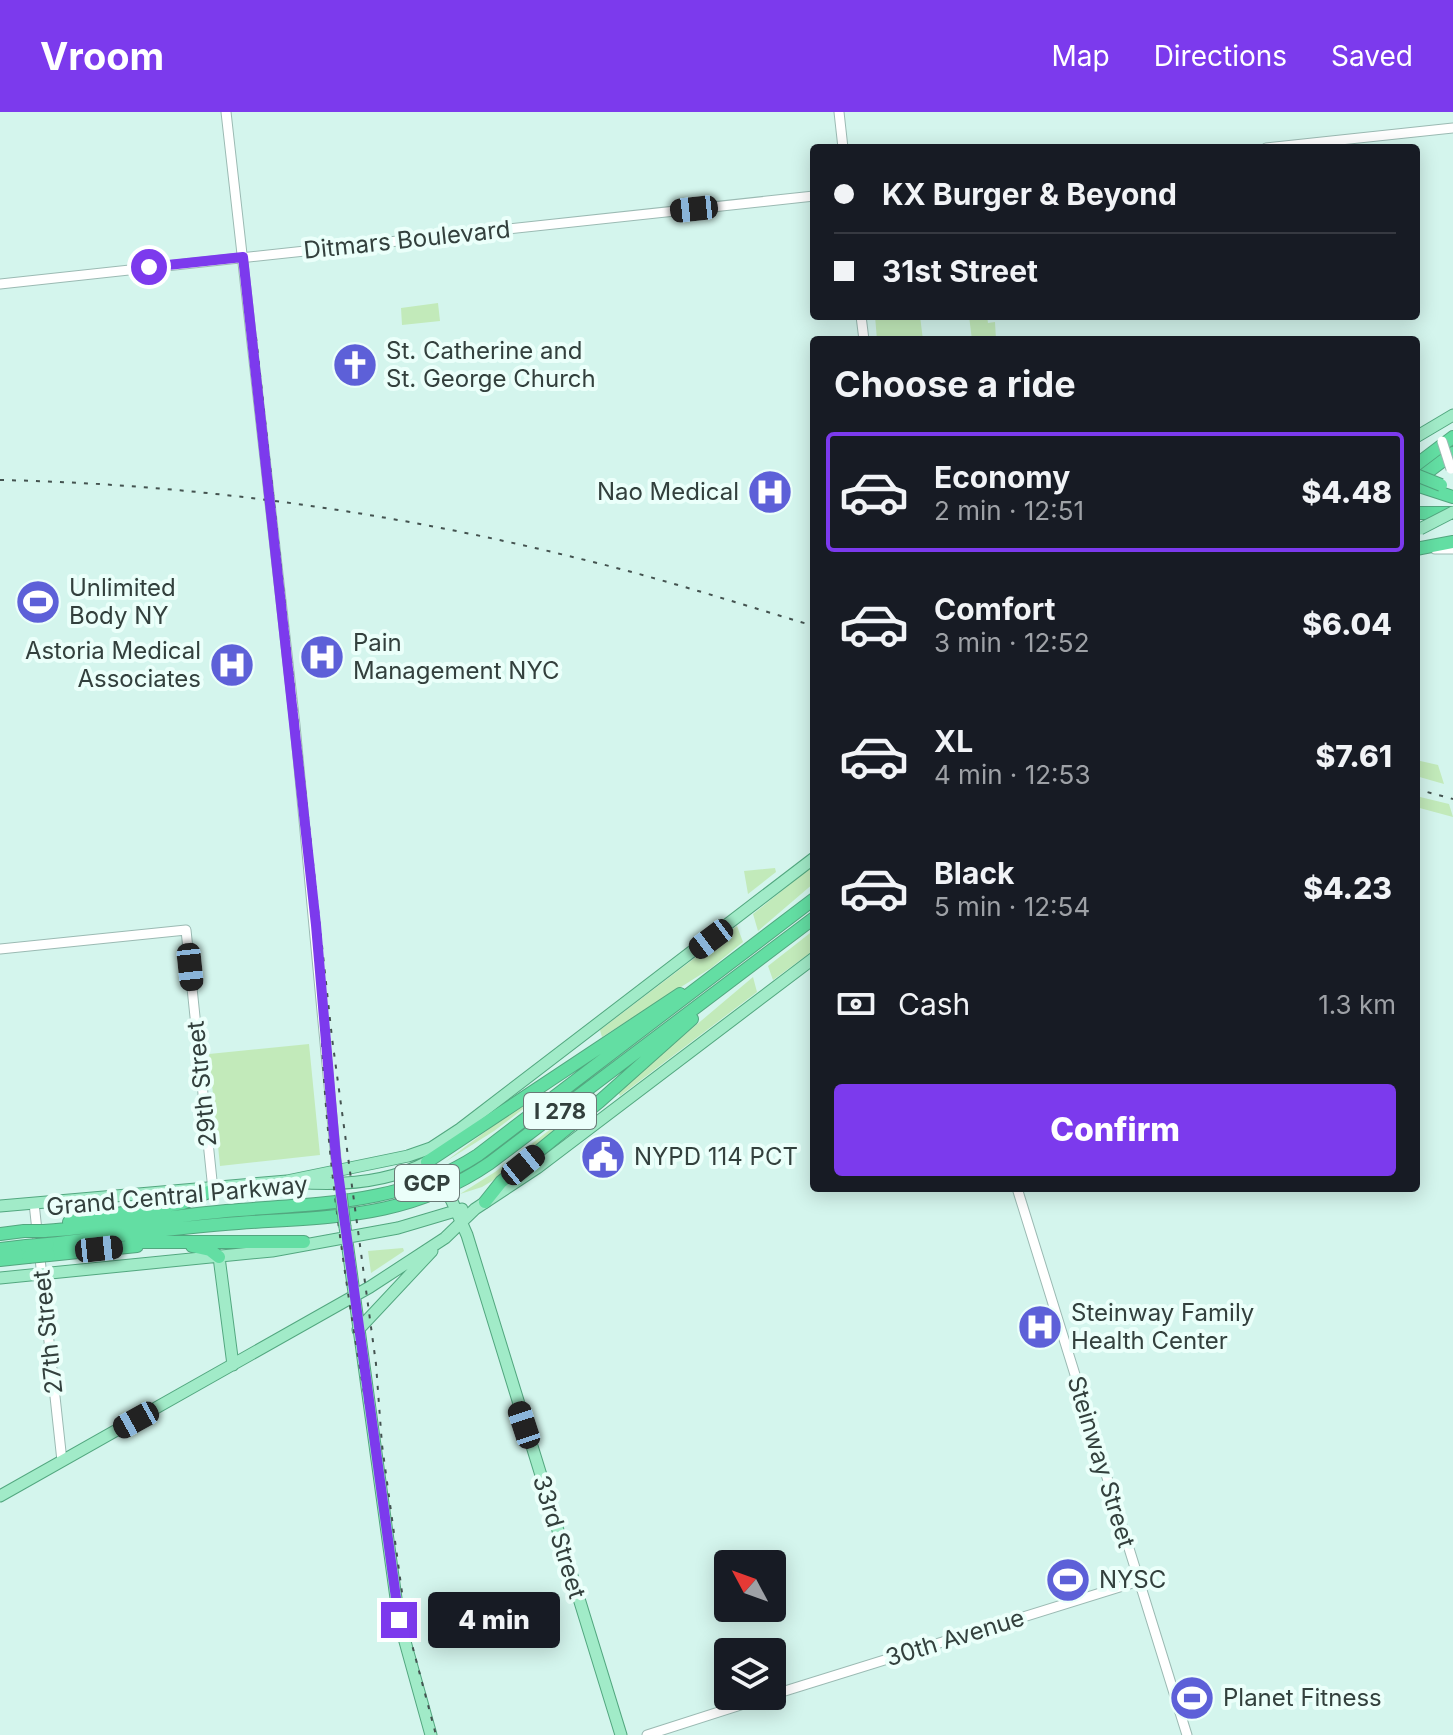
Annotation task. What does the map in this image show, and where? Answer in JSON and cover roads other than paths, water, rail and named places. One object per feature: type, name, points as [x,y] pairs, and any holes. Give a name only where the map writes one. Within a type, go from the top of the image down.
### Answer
[{"type":"highway","points":[[1420,462],[1447,439]]},
{"type":"highway","points":[[1420,477],[1453,453]]},
{"type":"highway","points":[[1420,481],[1444,489],[1453,497]]},
{"type":"highway","points":[[1420,513],[1453,512]]},
{"type":"highway","points":[[1420,549],[1453,542]]},
{"type":"highway","name":"Grand Central Parkway","points":[[0,1249],[27,1252],[47,1242],[384,1196],[419,1186],[478,1155],[810,902]]},
{"type":"highway","name":"Grand Central Parkway","points":[[0,1234],[24,1231],[47,1242],[205,1226],[321,1219],[380,1212],[421,1201],[451,1188],[490,1163],[810,921]]},
{"type":"highway","points":[[427,1162],[605,1042],[741,957]]},
{"type":"highway","points":[[480,1206],[501,1182],[611,1092],[738,975]]},
{"type":"highway","points":[[47,1242],[183,1203],[213,1190]]},
{"type":"highway","points":[[47,1242],[304,1242]]},
{"type":"highway","points":[[47,1242],[168,1245],[205,1249],[219,1257]]},
{"type":"highway","points":[[0,1258],[27,1252]]},
{"type":"main road","points":[[1420,435],[1453,415]]},
{"type":"main road","points":[[1420,529],[1453,512]]},
{"type":"main road","points":[[0,1206],[162,1190],[213,1190],[287,1181],[408,1156],[431,1148],[810,861]]},
{"type":"main road","points":[[0,1496],[354,1295],[445,1238],[480,1206],[810,961]]},
{"type":"main road","points":[[287,1181],[340,1188],[392,1176],[427,1162]]},
{"type":"main road","name":"33rd Street","points":[[427,1162],[463,1224],[621,1735]]},
{"type":"main road","points":[[337,1170],[399,1620],[431,1735]]},
{"type":"main road","points":[[0,1278],[219,1257],[346,1233],[405,1227],[454,1204],[480,1206]]},
{"type":"main road","points":[[358,1330],[445,1238]]},
{"type":"main road","points":[[219,1257],[233,1365]]},
{"type":"street","points":[[226,112],[316,925],[337,1170]]},
{"type":"street","points":[[839,112],[843,144]]},
{"type":"street","points":[[1303,144],[1453,128]]},
{"type":"street","name":"Ditmars Boulevard","points":[[0,284],[810,196]]},
{"type":"street","points":[[1437,425],[1447,439],[1452,470]]},
{"type":"street","points":[[1420,550],[1453,549]]},
{"type":"street","name":"29th Street","points":[[0,949],[186,930],[213,1190]]},
{"type":"street","name":"Steinway Street","points":[[1018,1192],[1187,1735]]},
{"type":"street","name":"27th Street","points":[[34,1203],[62,1461]]},
{"type":"street","name":"30th Avenue","points":[[786,1690],[1139,1581]]},
{"type":"street","name":"30th Avenue","points":[[647,1735],[724,1710]]},
{"type":"railway","points":[[256,337],[332,1038],[376,1364],[382,1445],[406,1622],[436,1735]]},
{"type":"railway","points":[[0,480],[146,487],[366,514],[581,559],[810,625]]},
{"type":"railway","points":[[1420,790],[1453,799]]},
{"type":"railway","points":[[322,1043],[334,1191],[371,1435]]},
{"type":"place","name":"St. Catherine and St. George Church","points":[[355,365]]},
{"type":"place","name":"Nao Medical","points":[[770,492]]},
{"type":"place","name":"Unlimited Body NY","points":[[38,602]]},
{"type":"place","name":"Pain Management NYC","points":[[322,657]]},
{"type":"place","name":"Astoria Medical Associates","points":[[232,665]]},
{"type":"place","name":"NYPD 114 PCT","points":[[603,1157]]},
{"type":"place","name":"Steinway Family Health Center","points":[[1040,1327]]},
{"type":"place","name":"NYSC","points":[[1068,1580]]},
{"type":"place","name":"Planet Fitness","points":[[1192,1698]]}]
